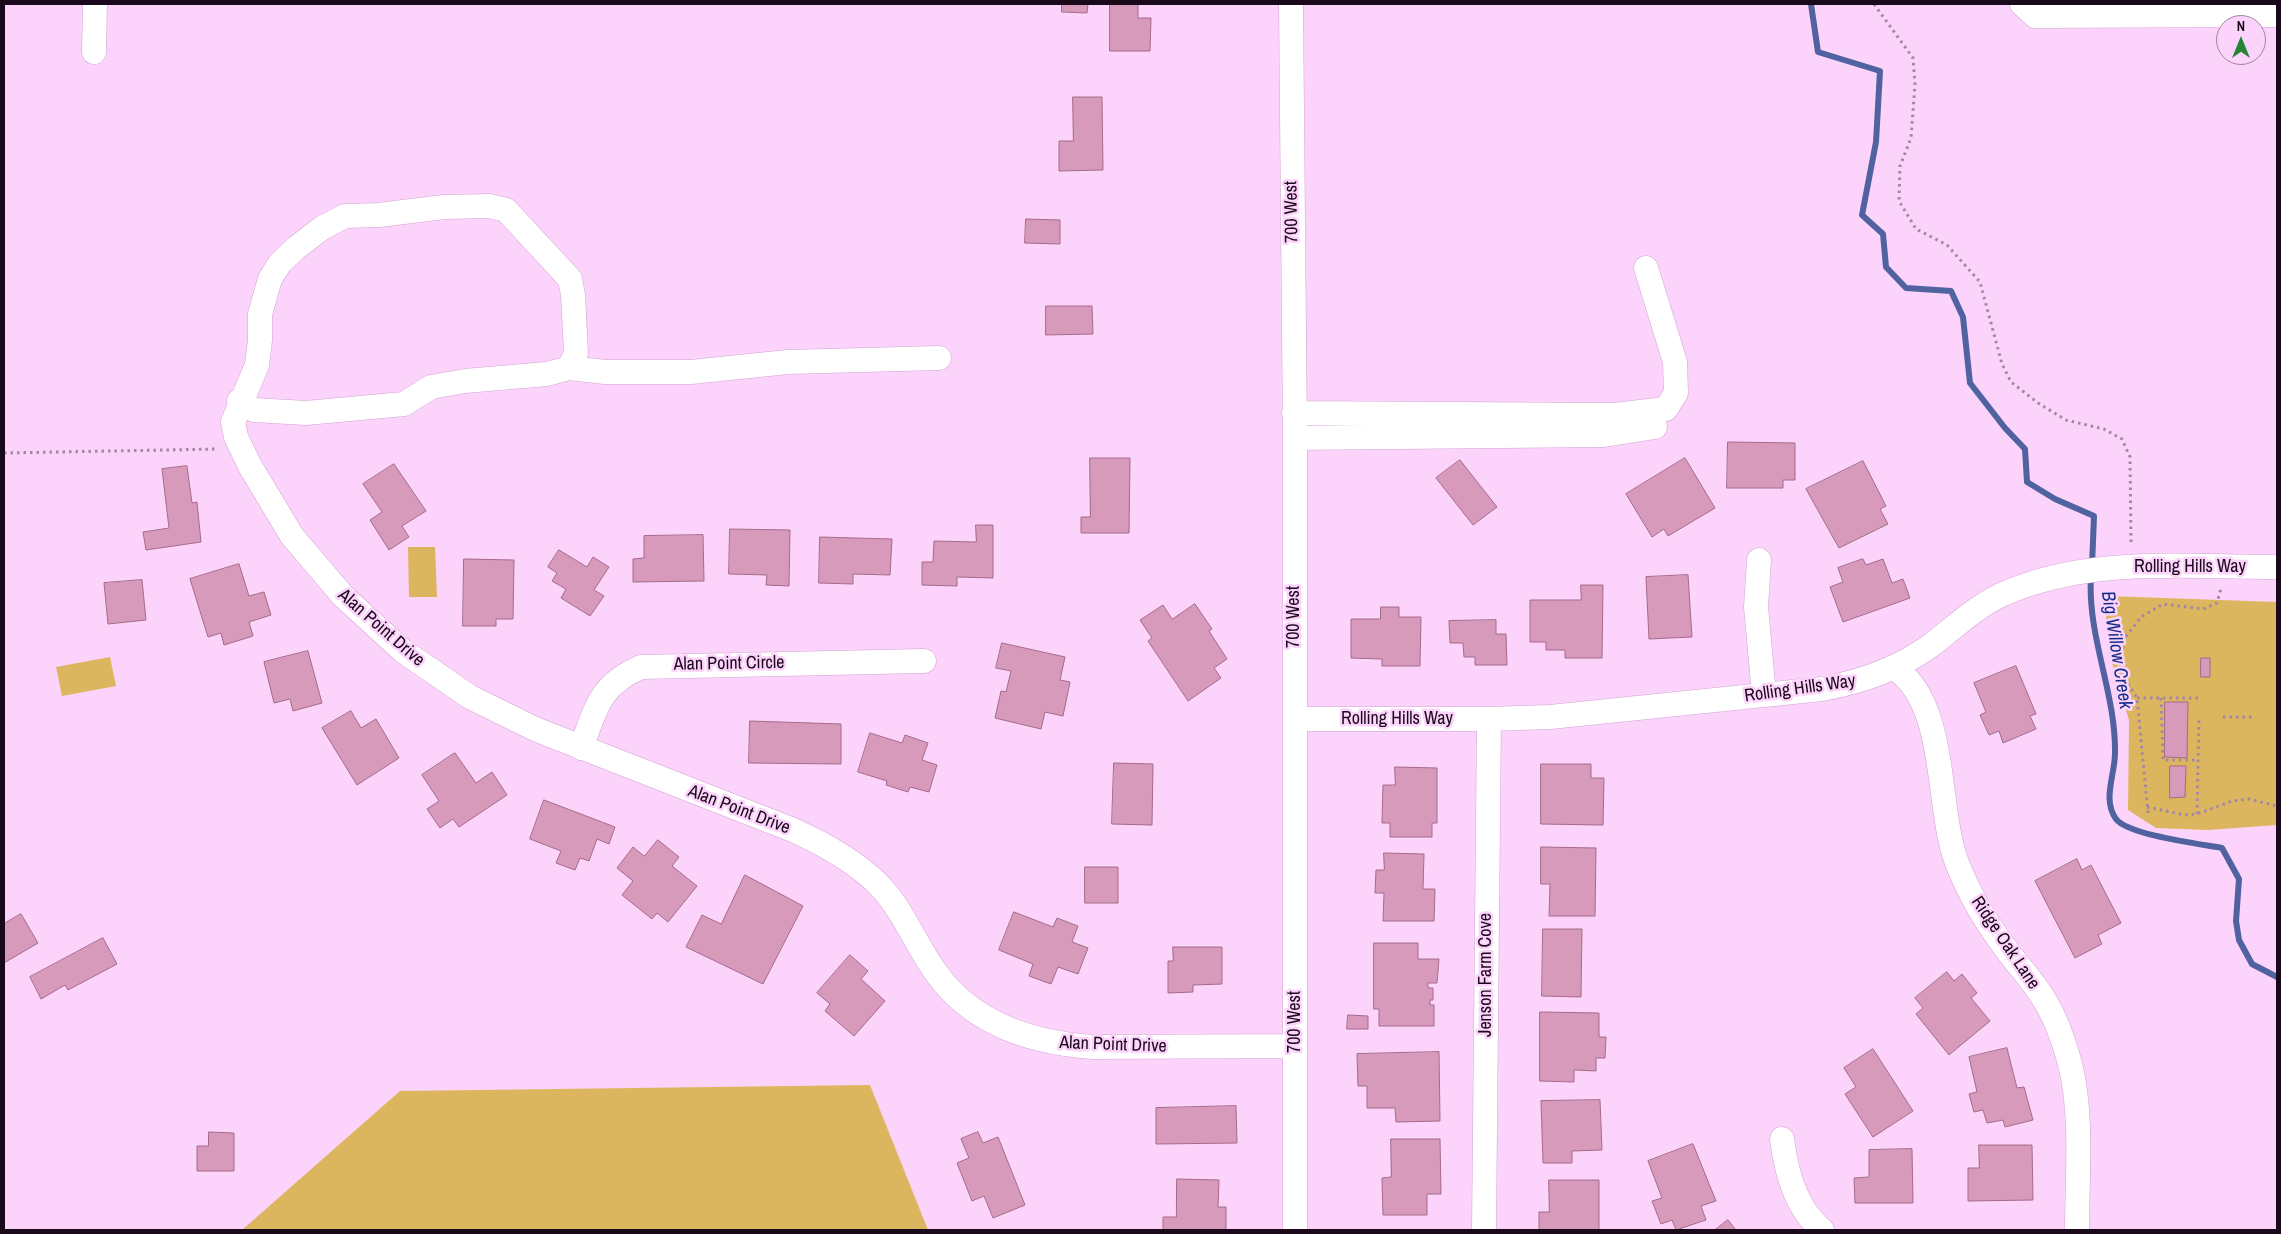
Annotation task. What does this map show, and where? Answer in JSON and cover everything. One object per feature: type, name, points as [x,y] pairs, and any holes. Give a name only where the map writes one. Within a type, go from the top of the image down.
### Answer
[{"type":"street","points":[[94,52],[95,4]]},
{"type":"street","name":"700 West","points":[[1291,4],[1295,719],[1295,1230]]},
{"type":"street","points":[[2029,10],[2277,16]]},
{"type":"street","points":[[231,443],[233,422],[239,401],[256,365],[260,340],[260,314],[270,279],[280,263],[296,248],[322,228],[345,216],[379,215],[444,207],[489,206],[506,210],[570,279],[573,295],[576,353],[569,368]]},
{"type":"street","points":[[1294,413],[1614,415],[1666,409],[1676,393],[1675,362],[1646,268]]},
{"type":"street","points":[[239,401],[254,410],[306,413],[404,404],[432,387],[465,381],[547,374],[569,368],[605,372],[691,372],[788,362],[940,358]]},
{"type":"street","points":[[1294,438],[1604,435],[1655,427]]},
{"type":"street","name":"Alan Point Drive","points":[[231,443],[292,536],[343,596],[380,632],[403,651],[470,697],[509,717],[581,748],[822,843],[845,858],[879,885],[900,912],[937,975],[963,1002],[995,1024],[1028,1038],[1061,1045],[1093,1047],[1295,1046]]},
{"type":"street","points":[[1758,560],[1756,606],[1764,695]]},
{"type":"street","name":"Rolling Hills Way","points":[[1295,719],[1488,720],[1611,712],[1843,685],[1893,667],[1930,645],[1975,609],[2002,595],[2042,580],[2110,567],[2277,567]]},
{"type":"street","name":"Alan Point Circle","points":[[581,748],[606,690],[621,675],[641,667],[924,661]]},
{"type":"street","name":"Ridge Oak Lane","points":[[1893,667],[1905,675],[1910,682],[1932,728],[1949,837],[1965,882],[1994,931],[2045,1001],[2063,1041],[2075,1090],[2077,1230]]},
{"type":"street","name":"Jenson Farm Cove","points":[[1484,1230],[1488,720]]},
{"type":"street","points":[[1782,1139],[1784,1158],[1794,1189],[1807,1214],[1822,1230]]},
{"type":"path","points":[[1874,4],[1913,58],[1915,84],[1911,138],[1900,166],[1899,202],[1916,229],[1947,245],[1980,282],[2002,364],[2010,382],[2038,403],[2066,420],[2104,429],[2122,439],[2130,457],[2131,550]]},
{"type":"path","points":[[4,453],[231,443]]},
{"type":"path","points":[[2148,813],[2137,698],[2127,682],[2120,664],[2124,639],[2141,617],[2163,604],[2203,609],[2217,603],[2221,588]]},
{"type":"path","points":[[2137,698],[2199,698]]},
{"type":"path","points":[[2161,698],[2163,760],[2198,760]]},
{"type":"path","points":[[2198,814],[2199,717]]},
{"type":"path","points":[[2224,717],[2255,717]]},
{"type":"path","points":[[2147,808],[2185,815],[2198,814],[2232,801],[2249,799],[2277,806]]},
{"type":"shaded area","points":[[408,547],[435,547],[437,597],[409,597]]},
{"type":"shaded area","points":[[2107,596],[2277,602],[2277,825],[2208,830],[2156,828],[2128,810],[2129,720],[2110,656],[2106,624]]},
{"type":"shaded area","points":[[110,657],[116,686],[62,696],[56,667]]},
{"type":"shaded area","points":[[870,1085],[928,1230],[242,1230],[400,1091]]},
{"type":"building","points":[[1062,4],[1088,4],[1087,13],[1062,12]]},
{"type":"building","points":[[1110,4],[1138,4],[1138,18],[1151,18],[1150,51],[1110,51]]},
{"type":"building","points":[[1073,97],[1102,97],[1103,170],[1059,171],[1059,141],[1073,141]]},
{"type":"building","points":[[1026,219],[1060,220],[1060,244],[1025,243]]},
{"type":"building","points":[[1046,306],[1092,306],[1093,334],[1046,335]]},
{"type":"building","points":[[1728,442],[1795,443],[1795,480],[1783,480],[1783,488],[1727,488]]},
{"type":"building","points":[[1090,458],[1130,458],[1129,533],[1081,533],[1081,517],[1090,517]]},
{"type":"building","points":[[1685,458],[1715,508],[1668,536],[1664,529],[1652,537],[1626,494]]},
{"type":"building","points":[[1460,460],[1497,507],[1473,525],[1436,478]]},
{"type":"building","points":[[1863,461],[1886,506],[1880,509],[1888,524],[1839,548],[1806,489]]},
{"type":"building","points":[[394,464],[426,511],[402,526],[409,537],[389,550],[370,520],[382,512],[363,484]]},
{"type":"building","points":[[187,466],[192,503],[197,502],[201,542],[146,550],[143,532],[169,528],[162,469]]},
{"type":"building","points":[[976,525],[993,525],[993,578],[957,577],[957,586],[922,585],[922,562],[933,562],[934,541],[976,542]]},
{"type":"building","points":[[730,529],[790,530],[789,586],[766,585],[767,575],[729,574]]},
{"type":"building","points":[[703,535],[704,581],[633,582],[633,559],[644,558],[644,536]]},
{"type":"building","points":[[820,537],[892,539],[890,575],[853,574],[853,584],[819,583]]},
{"type":"building","points":[[559,550],[587,567],[593,557],[609,567],[594,590],[604,596],[590,616],[561,598],[566,589],[552,581],[557,573],[548,567]]},
{"type":"building","points":[[464,559],[514,560],[513,619],[496,619],[496,626],[463,626]]},
{"type":"building","points":[[1863,559],[1866,565],[1883,559],[1892,583],[1903,579],[1910,598],[1843,622],[1830,587],[1843,582],[1838,568]]},
{"type":"building","points":[[239,564],[249,596],[264,592],[271,615],[249,622],[253,636],[224,645],[221,633],[208,637],[190,579]]},
{"type":"building","points":[[1688,575],[1692,637],[1649,639],[1646,577]]},
{"type":"building","points":[[142,580],[146,620],[108,624],[104,583]]},
{"type":"building","points":[[1581,585],[1603,585],[1602,658],[1565,658],[1565,650],[1546,650],[1546,642],[1530,642],[1530,600],[1581,600]]},
{"type":"building","points":[[1195,604],[1212,629],[1209,631],[1227,659],[1214,668],[1221,678],[1188,701],[1148,641],[1152,638],[1140,620],[1163,605],[1172,619]]},
{"type":"building","points":[[1381,607],[1399,607],[1399,617],[1421,617],[1420,666],[1382,666],[1382,659],[1351,658],[1351,619],[1380,619]]},
{"type":"building","points":[[1496,620],[1496,634],[1506,634],[1507,665],[1475,665],[1475,657],[1464,657],[1463,643],[1450,643],[1449,621]]},
{"type":"building","points":[[1002,643],[1065,657],[1060,680],[1070,682],[1063,716],[1045,712],[1041,729],[995,718],[1001,691],[1006,692],[1011,671],[996,668]]},
{"type":"building","points":[[308,651],[322,703],[293,711],[290,699],[274,703],[264,662]]},
{"type":"building","points":[[2201,658],[2210,658],[2210,677],[2201,677]]},
{"type":"building","points":[[2016,666],[2036,714],[2030,716],[2036,729],[2003,743],[1999,731],[1989,735],[1980,715],[1986,712],[1974,683]]},
{"type":"building","points":[[2165,702],[2188,702],[2187,758],[2165,757]]},
{"type":"building","points":[[351,711],[361,728],[376,719],[399,758],[357,785],[322,728]]},
{"type":"building","points":[[750,721],[841,724],[841,764],[749,763]]},
{"type":"building","points":[[870,733],[902,743],[905,735],[928,743],[922,760],[937,765],[929,792],[910,787],[908,792],[886,785],[887,781],[858,772]]},
{"type":"building","points":[[455,753],[476,783],[492,772],[507,795],[459,827],[453,819],[440,828],[427,809],[439,801],[422,775]]},
{"type":"building","points":[[1114,763],[1153,764],[1152,825],[1112,824]]},
{"type":"building","points":[[1541,764],[1591,764],[1591,778],[1604,778],[1603,825],[1541,824]]},
{"type":"building","points":[[2170,766],[2186,766],[2185,797],[2170,798]]},
{"type":"building","points":[[1395,767],[1437,768],[1437,823],[1432,823],[1432,837],[1390,837],[1390,823],[1382,823],[1383,785],[1395,785]]},
{"type":"building","points":[[544,800],[615,827],[609,844],[597,839],[589,861],[580,858],[575,870],[556,863],[561,851],[530,839]]},
{"type":"building","points":[[658,840],[679,857],[672,866],[697,886],[668,922],[657,913],[652,919],[622,895],[633,881],[617,868],[633,847],[644,856]]},
{"type":"building","points":[[1541,847],[1596,848],[1595,916],[1549,916],[1550,884],[1541,884]]},
{"type":"building","points":[[1384,853],[1424,854],[1423,889],[1435,889],[1434,921],[1383,921],[1384,893],[1375,893],[1376,870],[1384,870]]},
{"type":"building","points":[[2077,859],[2082,870],[2091,865],[2121,923],[2098,935],[2102,944],[2075,958],[2035,881]]},
{"type":"building","points":[[1085,867],[1118,867],[1118,903],[1085,903]]},
{"type":"building","points":[[745,875],[803,906],[763,984],[686,947],[702,915],[721,924]]},
{"type":"building","points":[[1014,912],[1053,927],[1057,918],[1078,926],[1072,942],[1088,948],[1078,974],[1058,967],[1051,984],[1029,976],[1033,964],[999,950]]},
{"type":"building","points":[[21,914],[38,943],[4,963],[4,924]]},
{"type":"building","points":[[1543,929],[1582,929],[1581,997],[1542,996]]},
{"type":"building","points":[[103,938],[117,964],[68,990],[65,985],[41,999],[30,977]]},
{"type":"building","points":[[1374,943],[1418,943],[1418,959],[1439,959],[1437,983],[1428,983],[1428,988],[1433,988],[1433,1000],[1430,1000],[1430,1005],[1434,1005],[1434,1026],[1379,1026],[1379,1009],[1374,1009]]},
{"type":"building","points":[[1173,947],[1222,947],[1222,984],[1193,985],[1193,992],[1168,993],[1168,961],[1173,961]]},
{"type":"building","points":[[850,955],[868,971],[861,979],[885,1001],[854,1036],[825,1011],[830,1004],[817,993]]},
{"type":"building","points":[[1947,972],[1954,981],[1962,974],[1977,993],[1971,998],[1990,1021],[1949,1055],[1916,1014],[1923,1008],[1915,998]]},
{"type":"building","points":[[1540,1012],[1599,1013],[1599,1037],[1606,1037],[1605,1058],[1596,1058],[1596,1071],[1574,1070],[1574,1082],[1540,1081]]},
{"type":"building","points":[[1348,1015],[1368,1016],[1368,1029],[1347,1029]]},
{"type":"building","points":[[2007,1048],[2017,1088],[2024,1087],[2033,1120],[2005,1127],[2003,1120],[1987,1123],[1983,1110],[1974,1112],[1969,1094],[1977,1092],[1969,1057]]},
{"type":"building","points":[[1873,1049],[1913,1111],[1873,1137],[1845,1094],[1856,1087],[1844,1068]]},
{"type":"building","points":[[1439,1052],[1440,1121],[1396,1122],[1395,1108],[1367,1108],[1367,1086],[1358,1086],[1357,1054]]},
{"type":"building","points":[[1600,1100],[1602,1150],[1572,1151],[1572,1163],[1543,1163],[1541,1101]]},
{"type":"building","points":[[1236,1106],[1237,1143],[1156,1144],[1156,1108]]},
{"type":"building","points":[[209,1132],[234,1133],[234,1171],[197,1171],[197,1146],[208,1146]]},
{"type":"building","points":[[978,1132],[983,1143],[998,1137],[1025,1205],[993,1218],[984,1196],[972,1201],[957,1163],[969,1158],[961,1139]]},
{"type":"building","points":[[1391,1139],[1440,1139],[1441,1194],[1427,1194],[1427,1215],[1383,1215],[1382,1178],[1391,1177]]},
{"type":"building","points":[[1693,1144],[1716,1201],[1701,1206],[1706,1220],[1676,1230],[1672,1220],[1661,1224],[1652,1201],[1662,1198],[1648,1161]]},
{"type":"building","points":[[1979,1145],[2032,1145],[2033,1200],[1968,1201],[1968,1168],[1979,1168]]},
{"type":"building","points":[[1912,1149],[1913,1203],[1855,1203],[1854,1178],[1869,1177],[1869,1150]]},
{"type":"building","points":[[1177,1179],[1219,1180],[1218,1207],[1226,1207],[1226,1230],[1163,1230],[1163,1217],[1176,1217]]},
{"type":"building","points":[[1549,1180],[1599,1180],[1599,1230],[1539,1230],[1539,1212],[1549,1212]]},
{"type":"building","points":[[1728,1220],[1736,1230],[1715,1230]]},
{"type":"waterway","name":"Big Willow Creek","points":[[1811,4],[1818,52],[1880,71],[1876,142],[1862,215],[1883,234],[1886,267],[1906,288],[1951,291],[1963,317],[1970,383],[2005,428],[2025,449],[2027,482],[2055,499],[2094,516],[2092,566]]},
{"type":"waterway","name":"Big Willow Creek","points":[[2091,576],[2093,621],[2114,731],[2115,753],[2110,787],[2112,812],[2123,825],[2135,830],[2165,838],[2222,848],[2239,879],[2236,921],[2239,940],[2252,964],[2277,977]]}]
